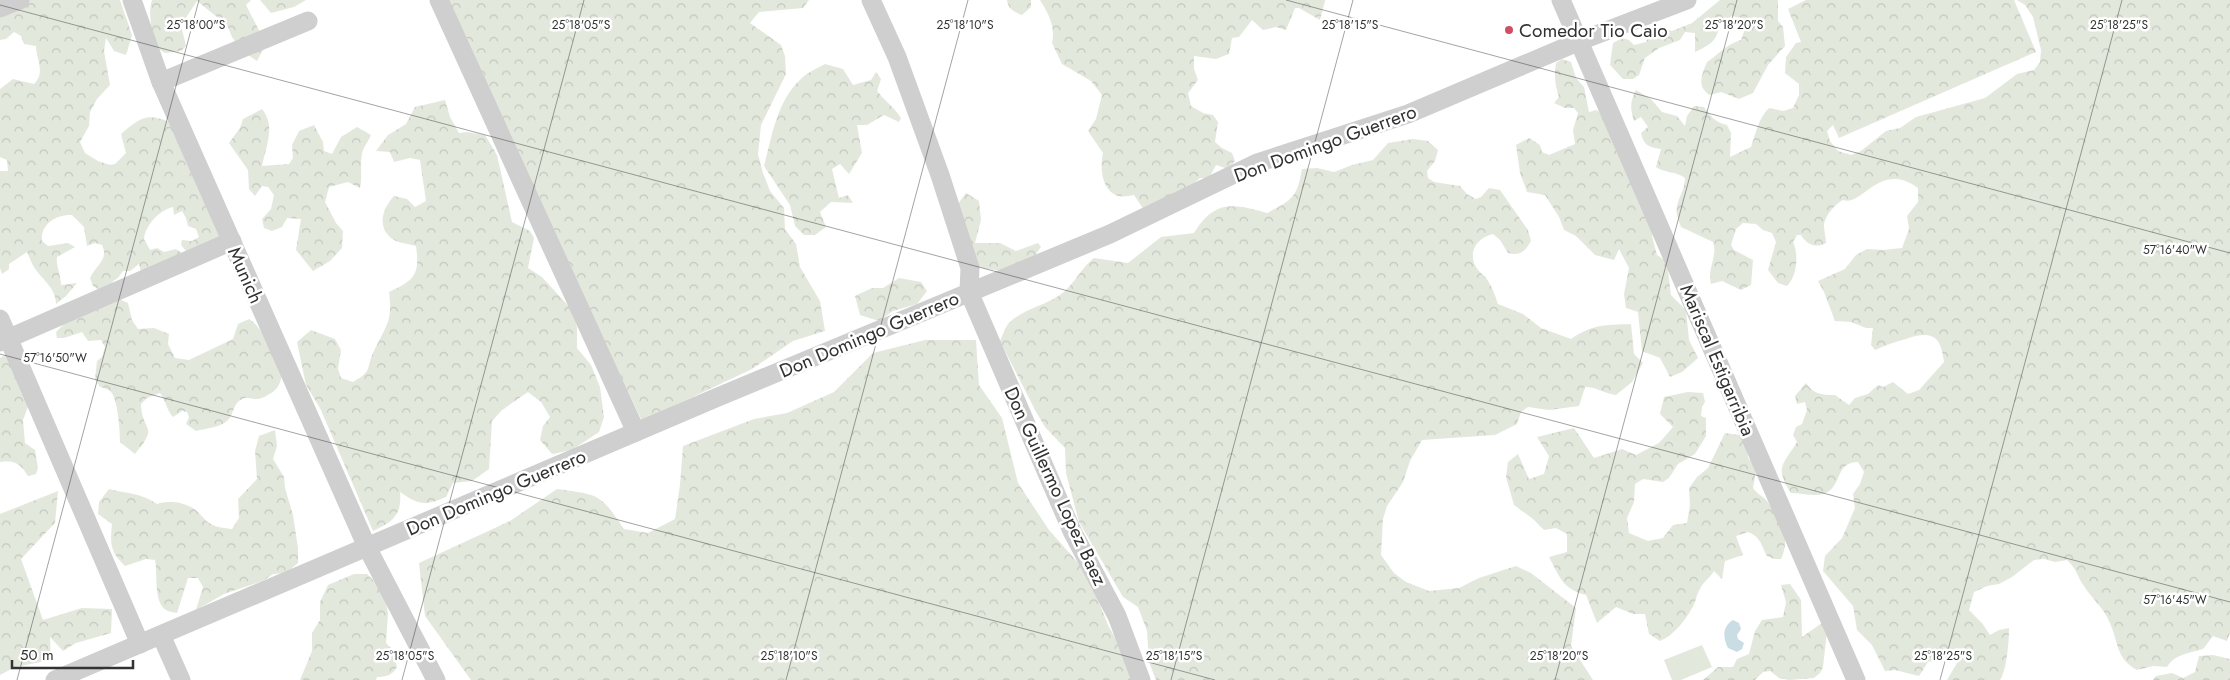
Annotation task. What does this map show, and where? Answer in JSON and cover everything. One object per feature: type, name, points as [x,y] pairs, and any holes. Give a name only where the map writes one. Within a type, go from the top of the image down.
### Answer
[{"type":"street","points":[[0,8],[20,0]]},
{"type":"street","name":"Munich","points":[[132,0],[161,82],[367,547],[436,680]]},
{"type":"street","points":[[439,0],[636,432]]},
{"type":"street","points":[[871,0],[897,57],[940,175],[970,268],[969,292]]},
{"type":"street","name":"Mariscal Estigarribia","points":[[1561,0],[1856,680]]},
{"type":"street","name":"Don Domingo Guerrero","points":[[55,680],[636,432],[1110,234],[1257,163],[1408,114],[1580,41],[1687,0]]},
{"type":"street","points":[[161,82],[308,21]]},
{"type":"street","points":[[4,340],[232,242]]},
{"type":"street","name":"Don Guillermo Lopez Baez","points":[[969,292],[1072,531],[1117,616],[1141,680]]},
{"type":"street","points":[[0,318],[4,340],[140,644]]},
{"type":"street","points":[[161,635],[181,680]]},
{"type":"green space","points":[[28,0],[120,0],[132,35],[126,55],[114,51],[106,38],[104,51],[110,85],[97,99],[90,112],[89,126],[80,142],[85,153],[98,161],[110,165],[115,164],[126,153],[121,134],[133,124],[148,117],[169,122],[222,237],[190,252],[186,251],[181,245],[182,240],[192,241],[199,237],[196,229],[188,226],[182,211],[174,215],[173,207],[163,211],[150,224],[144,239],[150,250],[157,248],[164,252],[176,249],[182,253],[141,272],[139,264],[130,271],[123,271],[113,281],[112,285],[101,291],[93,286],[90,278],[103,259],[104,250],[102,245],[95,243],[87,246],[84,227],[72,215],[66,215],[55,218],[47,225],[42,235],[42,241],[48,246],[68,243],[75,247],[57,257],[61,285],[77,283],[66,296],[56,304],[52,290],[35,268],[27,252],[9,264],[9,269],[2,274],[0,268],[0,171],[8,171],[7,160],[0,157],[0,89],[13,79],[34,84],[38,80],[40,71],[36,46],[24,44],[21,36],[14,32],[6,39],[0,40],[0,12]]},
{"type":"green space","points":[[152,0],[251,0],[246,5],[266,44],[257,61],[242,51],[232,37],[227,25],[197,1],[181,25],[186,46],[181,51],[165,53],[151,44],[150,11]]},
{"type":"green space","points":[[260,0],[306,0],[294,7],[271,13]]},
{"type":"green space","points":[[444,0],[809,0],[803,8],[759,12],[750,23],[781,45],[785,56],[786,74],[761,125],[758,154],[770,191],[784,208],[785,229],[796,244],[800,267],[820,301],[825,331],[793,341],[752,369],[642,421]]},
{"type":"green space","points":[[1007,0],[1031,0],[1031,7],[1022,15],[1012,10]]},
{"type":"green space","points":[[1040,0],[1325,1],[1320,20],[1299,8],[1295,8],[1286,30],[1276,27],[1263,30],[1252,20],[1239,37],[1232,38],[1229,54],[1216,59],[1194,56],[1194,69],[1198,80],[1188,93],[1191,106],[1203,113],[1213,115],[1218,122],[1215,142],[1232,153],[1235,161],[1228,169],[1216,165],[1209,178],[1200,178],[1183,193],[1144,210],[1134,195],[1118,196],[1106,186],[1102,175],[1103,153],[1088,131],[1096,119],[1102,95],[1091,81],[1062,64],[1052,43],[1053,31],[1050,20]]},
{"type":"green space","points":[[1720,0],[1778,0],[1778,21],[1783,27],[1785,46],[1768,65],[1753,93],[1739,99],[1721,92],[1710,95],[1703,88],[1701,80],[1707,62],[1727,47],[1741,40],[1744,32],[1740,18],[1732,16],[1719,25],[1717,35],[1712,42],[1695,52],[1695,33],[1685,32],[1680,40],[1659,48],[1645,58],[1639,75],[1633,79],[1623,79],[1610,65],[1613,43],[1622,38],[1629,40],[1634,45],[1646,42],[1654,27],[1663,27],[1672,31],[1692,23]]},
{"type":"green space","points":[[1806,0],[2014,0],[2036,52],[1839,138],[1833,125],[1827,131],[1830,141],[1838,151],[1851,155],[1861,151],[1886,131],[1900,128],[1916,117],[1985,98],[2017,74],[2034,70],[2040,62],[2041,50],[2033,17],[2025,5],[2017,0],[2230,0],[2230,633],[2227,641],[2213,636],[2203,649],[2178,656],[2167,667],[2153,666],[2137,670],[2121,655],[2107,616],[2087,591],[2071,564],[2067,560],[2055,562],[2044,559],[2034,560],[2012,577],[1999,584],[1987,586],[1974,592],[1969,610],[1982,623],[1990,635],[1999,630],[2009,628],[2006,663],[2000,680],[1947,680],[1957,663],[1967,654],[1959,649],[1952,654],[1928,662],[1919,676],[1895,670],[1885,671],[1872,645],[1857,630],[1853,606],[1823,571],[1825,556],[1842,538],[1855,508],[1853,494],[1860,484],[1864,472],[1858,462],[1850,463],[1845,466],[1834,486],[1829,491],[1819,495],[1811,495],[1791,493],[1783,477],[1782,466],[1797,442],[1793,435],[1796,427],[1802,424],[1807,410],[1805,402],[1797,404],[1795,396],[1806,383],[1815,392],[1835,395],[1849,405],[1855,398],[1868,394],[1878,385],[1883,387],[1893,382],[1908,394],[1919,390],[1944,362],[1939,342],[1926,335],[1912,337],[1875,350],[1871,345],[1873,328],[1866,328],[1851,322],[1835,321],[1818,281],[1845,269],[1856,255],[1867,249],[1902,248],[1909,229],[1907,216],[1918,202],[1918,188],[1904,181],[1893,179],[1882,181],[1858,197],[1840,202],[1830,211],[1824,222],[1826,243],[1819,246],[1812,245],[1801,235],[1797,235],[1793,242],[1796,253],[1795,271],[1787,286],[1778,283],[1768,270],[1776,242],[1772,233],[1763,230],[1756,224],[1743,223],[1736,229],[1731,245],[1734,250],[1753,260],[1751,285],[1741,290],[1722,281],[1711,284],[1710,273],[1714,252],[1713,242],[1681,227],[1676,211],[1685,178],[1656,167],[1661,149],[1645,143],[1641,133],[1648,127],[1641,117],[1634,121],[1631,109],[1636,90],[1651,99],[1662,112],[1677,116],[1685,126],[1687,116],[1694,106],[1704,107],[1716,121],[1727,125],[1731,133],[1730,157],[1751,147],[1765,112],[1769,108],[1783,111],[1793,108],[1799,95],[1799,84],[1785,73],[1786,57],[1796,43],[1801,42],[1788,9]]},
{"type":"green space","points":[[1562,59],[1571,62],[1576,78],[1584,87],[1589,112],[1596,110],[1606,115],[1655,225],[1652,236],[1657,255],[1667,262],[1671,295],[1686,310],[1689,340],[1698,358],[1682,372],[1670,377],[1660,358],[1642,351],[1638,312],[1626,308],[1624,294],[1629,268],[1619,249],[1614,260],[1595,255],[1576,236],[1564,230],[1559,217],[1545,195],[1527,192],[1520,173],[1516,145],[1529,138],[1540,145],[1542,152],[1549,155],[1575,144],[1573,130],[1578,113],[1574,108],[1565,108],[1554,103],[1559,97],[1555,80],[1556,63]]},
{"type":"green space","points":[[825,64],[843,69],[853,85],[871,80],[876,72],[881,79],[877,91],[901,118],[899,122],[884,115],[867,125],[857,125],[862,153],[849,174],[840,164],[832,169],[839,198],[848,195],[853,203],[831,202],[820,212],[826,227],[815,235],[804,235],[795,226],[790,205],[764,166],[777,119],[787,97],[804,76]]},
{"type":"green space","points":[[445,100],[450,117],[459,133],[467,132],[485,135],[497,155],[512,222],[530,231],[534,238],[528,268],[542,277],[573,311],[577,327],[577,348],[591,365],[600,387],[604,417],[599,432],[572,450],[552,454],[540,440],[543,426],[550,417],[541,402],[528,392],[502,410],[492,421],[489,469],[472,481],[453,483],[446,497],[433,502],[417,502],[400,492],[398,512],[395,517],[373,531],[320,408],[306,385],[297,342],[311,330],[335,339],[341,350],[338,369],[341,378],[353,382],[364,375],[368,369],[371,357],[388,323],[390,310],[389,292],[410,280],[414,275],[417,263],[416,246],[399,242],[388,235],[383,224],[384,212],[394,196],[407,199],[415,207],[426,201],[420,160],[410,158],[394,162],[390,152],[376,151],[388,135],[406,124],[415,107]]},
{"type":"green space","points":[[262,109],[268,122],[269,136],[262,166],[289,164],[293,158],[292,145],[299,131],[314,125],[323,142],[324,151],[332,154],[341,137],[357,127],[371,135],[362,155],[360,188],[348,182],[329,187],[325,202],[336,223],[343,231],[342,248],[330,261],[313,271],[296,250],[301,219],[287,218],[282,227],[272,231],[264,228],[262,219],[271,209],[274,195],[268,187],[262,186],[255,196],[249,189],[248,170],[229,143],[240,128],[243,119]]},
{"type":"green space","points":[[1413,139],[1428,141],[1438,150],[1435,161],[1427,171],[1428,178],[1434,182],[1460,186],[1467,194],[1476,199],[1481,197],[1489,188],[1500,190],[1528,230],[1531,241],[1527,248],[1519,253],[1508,253],[1500,240],[1493,234],[1482,239],[1475,248],[1473,258],[1475,264],[1490,284],[1498,304],[1523,314],[1541,328],[1571,339],[1586,330],[1600,326],[1631,324],[1634,354],[1643,363],[1632,382],[1616,395],[1585,387],[1579,406],[1549,410],[1528,407],[1521,412],[1517,424],[1495,435],[1422,440],[1410,461],[1403,482],[1387,506],[1383,519],[1381,555],[1394,573],[1406,582],[1429,591],[1459,588],[1479,578],[1516,566],[1531,573],[1576,608],[1571,646],[1593,680],[1156,680],[1149,662],[1147,631],[1138,607],[1123,597],[1079,522],[1066,473],[1065,448],[1045,427],[1000,341],[1005,329],[1009,323],[1021,314],[1060,295],[1094,258],[1128,263],[1161,237],[1194,233],[1201,222],[1209,215],[1225,207],[1244,207],[1267,213],[1292,197],[1298,186],[1302,169],[1317,168],[1334,172],[1373,160],[1388,143]]},
{"type":"green space","points":[[966,193],[979,201],[981,220],[975,243],[1000,243],[1016,251],[1038,243],[1041,247],[1028,265],[1014,270],[993,270],[974,265],[957,205]]},
{"type":"green space","points":[[899,278],[921,282],[927,291],[917,304],[893,311],[879,321],[860,315],[855,296],[872,288],[883,288]]},
{"type":"green space","points":[[119,299],[128,303],[132,320],[138,329],[154,328],[169,334],[168,344],[175,358],[189,360],[233,339],[238,324],[249,319],[259,329],[273,352],[281,374],[279,385],[274,391],[261,398],[246,398],[239,401],[230,418],[225,423],[196,431],[186,424],[189,417],[187,412],[182,411],[173,417],[160,393],[147,398],[141,404],[148,429],[147,438],[135,454],[120,442],[117,411],[112,393],[100,387],[95,379],[97,361],[102,357],[105,347],[101,340],[88,341],[82,332],[64,338],[57,338],[56,332],[65,323]]},
{"type":"green space","points":[[925,340],[976,340],[979,385],[1002,418],[1018,483],[1049,530],[1088,574],[1108,625],[1134,672],[1136,680],[471,680],[425,616],[419,563],[510,521],[557,489],[582,493],[597,498],[609,508],[624,529],[648,533],[675,519],[683,446],[754,419],[787,413],[834,392],[873,353]]},
{"type":"green space","points":[[8,353],[31,399],[23,420],[25,443],[35,450],[38,468],[36,474],[28,476],[17,463],[9,461],[0,462],[0,358]]},
{"type":"green space","points":[[1688,392],[1703,393],[1705,402],[1702,407],[1701,416],[1706,418],[1706,436],[1695,454],[1678,464],[1669,478],[1663,482],[1643,479],[1635,484],[1634,502],[1627,518],[1629,533],[1648,541],[1663,538],[1673,525],[1687,523],[1690,505],[1689,488],[1697,477],[1708,468],[1725,433],[1746,436],[1748,458],[1754,464],[1756,471],[1753,488],[1767,501],[1780,522],[1785,536],[1785,544],[1781,559],[1774,559],[1767,556],[1756,536],[1748,532],[1736,536],[1743,555],[1725,561],[1722,579],[1714,571],[1701,587],[1693,606],[1682,623],[1670,635],[1660,641],[1649,634],[1645,614],[1633,614],[1616,607],[1597,623],[1586,595],[1567,586],[1559,576],[1549,557],[1567,552],[1567,534],[1556,528],[1544,530],[1514,505],[1506,477],[1508,462],[1518,454],[1529,479],[1544,474],[1549,456],[1537,437],[1574,428],[1594,458],[1622,449],[1636,455],[1659,443],[1673,427],[1660,414],[1664,397]]},
{"type":"green space","points":[[275,430],[277,446],[273,459],[284,477],[285,488],[293,515],[298,548],[298,563],[286,573],[273,574],[263,581],[224,594],[196,610],[203,587],[198,578],[188,578],[177,613],[166,610],[159,601],[155,560],[146,559],[125,566],[120,561],[112,547],[112,524],[98,514],[99,502],[109,489],[139,495],[157,504],[167,502],[189,506],[211,524],[232,529],[239,518],[238,499],[257,479],[255,451],[259,436]]},
{"type":"green space","points":[[58,491],[55,523],[21,559],[43,620],[82,608],[112,609],[111,633],[76,643],[63,651],[50,637],[51,660],[15,667],[0,675],[0,514]]},
{"type":"green space","points":[[354,574],[367,574],[384,591],[388,613],[386,643],[393,650],[397,667],[391,674],[377,677],[376,680],[300,680],[312,651],[312,633],[320,620],[320,602],[328,585]]},
{"type":"green space","points":[[1790,584],[1801,600],[1802,637],[1822,623],[1827,631],[1823,667],[1820,673],[1814,678],[1789,680],[1779,678],[1770,671],[1763,672],[1755,680],[1703,680],[1718,667],[1733,667],[1737,659],[1749,654],[1755,631],[1762,620],[1783,617],[1786,602],[1781,585]]},
{"type":"green space","points":[[1702,645],[1712,667],[1681,680],[1672,680],[1664,660]]},
{"type":"green space","points":[[2213,655],[2230,659],[2230,680],[2153,680],[2156,676],[2172,673],[2183,678],[2195,672],[2199,656]]},
{"type":"shaded area","points":[[1733,620],[1739,623],[1741,629],[1737,635],[1738,639],[1744,643],[1742,649],[1737,652],[1728,648],[1724,636],[1725,629]]},
{"type":"place","name":"Comedor Tio Caio","points":[[1509,30]]}]
